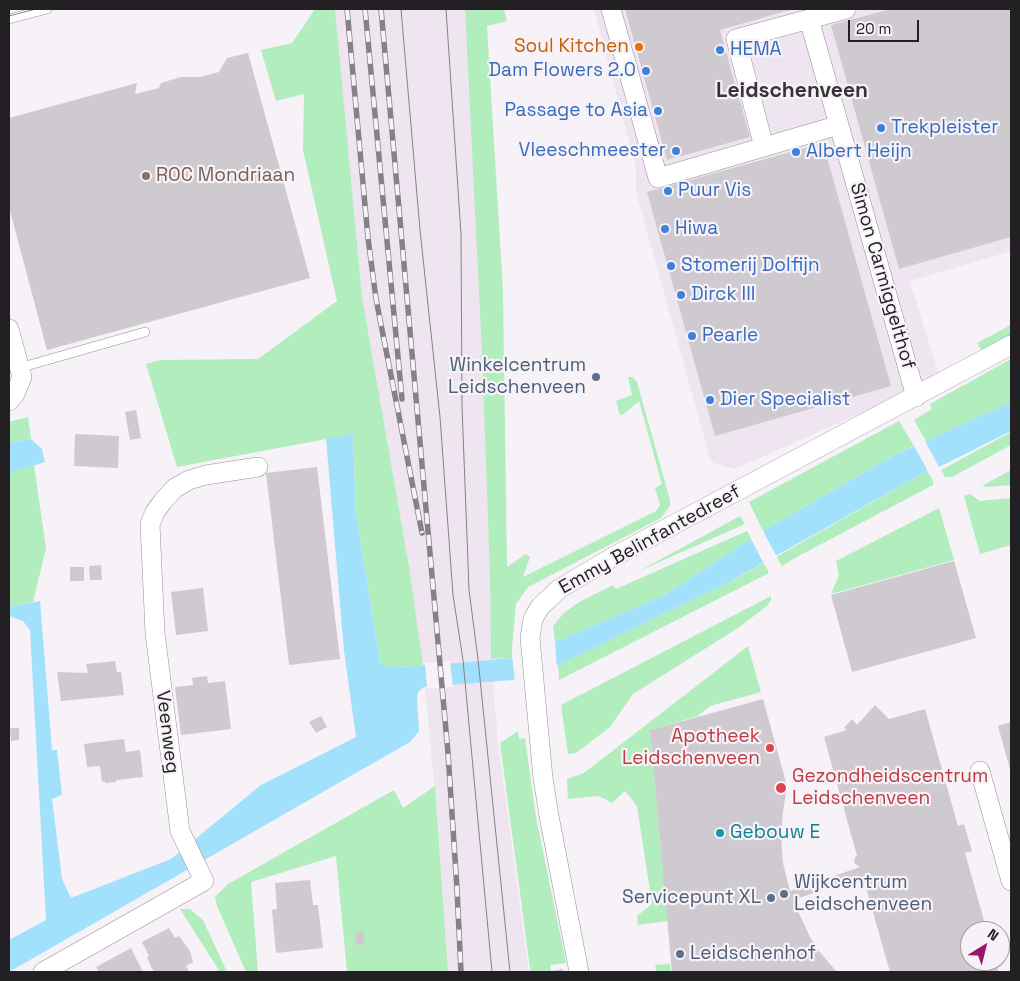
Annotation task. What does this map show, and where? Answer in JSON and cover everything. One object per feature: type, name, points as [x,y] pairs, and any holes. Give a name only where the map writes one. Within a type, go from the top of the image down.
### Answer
[{"type":"street","points":[[611,9],[658,178],[839,125]]},
{"type":"street","points":[[764,147],[736,39],[841,10]]},
{"type":"street","name":"Simon Carmiggelthof","points":[[809,19],[916,397]]},
{"type":"street","points":[[9,329],[15,362],[22,377],[9,401]]},
{"type":"street","name":"Emmy Belinfantedreef","points":[[580,972],[549,816],[539,732],[530,638],[533,620],[540,607],[559,589],[611,558],[1011,345]]},
{"type":"street","name":"Veenweg","points":[[44,972],[204,881],[180,832],[155,633],[150,524],[155,512],[163,501],[175,488],[189,480],[206,475],[258,468]]},
{"type":"street","points":[[980,771],[1007,848],[1011,881]]},
{"type":"lane","points":[[9,19],[47,9]]},
{"type":"lane","points":[[15,362],[145,332]]},
{"type":"shaded area","points":[[333,9],[465,9],[482,355],[491,659],[498,742],[529,972],[448,972],[438,825],[423,666],[409,566],[362,297]]},
{"type":"shaded area","points":[[594,9],[1011,9],[1011,251],[910,281],[940,378],[735,469],[711,462],[636,192],[636,168]]},
{"type":"green space","points":[[315,9],[335,9],[362,297],[409,566],[423,666],[387,667],[380,662],[356,513],[353,434],[177,467],[146,364],[161,360],[258,359],[337,301],[303,150],[304,94],[276,101],[261,50],[292,43]]},
{"type":"green space","points":[[465,9],[504,9],[507,21],[487,26],[503,291],[507,567],[526,554],[530,557],[523,577],[656,511],[660,505],[655,488],[662,484],[639,401],[624,414],[620,415],[616,401],[632,395],[628,377],[633,377],[637,382],[670,500],[670,506],[661,518],[528,587],[516,604],[512,658],[491,659],[482,355]]},
{"type":"green space","points":[[1011,325],[1011,335],[981,350],[977,343]]},
{"type":"green space","points":[[1011,359],[1011,402],[926,441],[914,420],[932,409],[930,404]]},
{"type":"green space","points":[[28,417],[31,439],[9,442],[9,422]]},
{"type":"green space","points":[[899,421],[914,446],[893,456],[763,531],[749,502]]},
{"type":"green space","points":[[1011,432],[1011,445],[952,477],[945,477],[941,470]]},
{"type":"green space","points":[[34,465],[46,548],[33,602],[9,607],[9,473]]},
{"type":"green space","points":[[1011,470],[1011,485],[982,486]]},
{"type":"green space","points":[[927,471],[933,481],[933,485],[782,566],[776,557]]},
{"type":"green space","points":[[970,494],[980,501],[1011,498],[1011,545],[980,554],[964,496]]},
{"type":"green space","points":[[939,508],[954,560],[831,594],[839,575],[836,561]]},
{"type":"green space","points":[[740,516],[745,524],[639,571]]},
{"type":"green space","points":[[747,531],[752,539],[665,595],[555,642],[553,626],[564,613],[579,602],[613,585],[616,589]]},
{"type":"green space","points":[[764,563],[769,573],[559,680],[558,665]]},
{"type":"green space","points":[[771,596],[767,606],[738,628],[633,694],[610,727],[576,753],[568,754],[561,705]]},
{"type":"green space","points":[[748,646],[761,692],[710,706],[698,716],[650,730],[668,921],[638,925],[637,916],[652,904],[637,806],[625,791],[612,803],[599,796],[568,799],[567,779],[584,773]]},
{"type":"green space","points":[[518,731],[519,739],[525,738],[536,817],[566,963],[550,965],[551,972],[531,972],[530,968],[500,743]]},
{"type":"green space","points":[[435,786],[448,972],[347,972],[336,856],[251,882],[258,972],[246,972],[217,906],[215,897],[228,884],[394,790],[403,808]]},
{"type":"green space","points":[[180,909],[190,909],[203,920],[227,972],[220,972]]},
{"type":"green space","points":[[670,964],[671,972],[657,972],[655,965]]},
{"type":"water","points":[[1011,402],[1011,431],[941,466],[927,471],[729,582],[558,665],[513,680],[424,687],[418,692],[417,698],[419,731],[410,742],[9,972],[9,940],[46,920],[30,630],[23,621],[9,616],[9,607],[40,601],[52,750],[57,750],[62,795],[52,799],[62,879],[71,898],[171,859],[261,785],[356,737],[344,651],[326,439],[353,434],[356,513],[380,662],[387,667],[423,666],[512,658],[555,642],[665,595],[763,531],[893,456]]},
{"type":"water","points":[[31,439],[42,449],[45,462],[9,473],[9,442]]},
{"type":"pier","points":[[924,439],[940,469],[929,473],[913,444]]},
{"type":"pier","points":[[762,529],[778,559],[765,566],[750,537]]},
{"type":"pier","points":[[555,640],[557,668],[515,682],[512,655]]},
{"type":"pier","points":[[450,661],[453,687],[427,689],[425,663]]},
{"type":"building","points":[[625,9],[793,9],[720,30],[750,137],[667,160]]},
{"type":"building","points":[[891,9],[1011,9],[1011,237],[899,269],[831,25]]},
{"type":"building","points":[[248,53],[310,278],[47,350],[9,207],[9,118],[137,83],[135,94],[159,88],[161,83],[181,77],[200,77],[219,72],[227,58]]},
{"type":"building","points":[[823,143],[891,386],[715,436],[647,192]]},
{"type":"building","points":[[136,410],[141,438],[130,440],[125,412]]},
{"type":"building","points":[[75,434],[119,436],[118,468],[74,466]]},
{"type":"building","points":[[317,467],[340,659],[289,665],[266,473]]},
{"type":"building","points":[[954,561],[976,638],[852,672],[831,595]]},
{"type":"building","points":[[101,565],[102,580],[90,580],[89,566]]},
{"type":"building","points":[[70,567],[84,567],[84,581],[70,581]]},
{"type":"building","points":[[203,588],[208,631],[176,635],[171,592]]},
{"type":"building","points":[[115,661],[117,672],[121,672],[124,695],[61,701],[57,672],[88,673],[86,664]]},
{"type":"building","points":[[207,676],[208,683],[225,681],[231,729],[181,735],[175,687],[193,685],[192,678]]},
{"type":"building","points":[[763,699],[787,786],[781,837],[783,863],[790,891],[860,867],[854,863],[857,856],[824,737],[847,730],[844,728],[852,719],[857,725],[875,705],[889,719],[925,709],[958,826],[964,824],[972,851],[965,853],[984,921],[960,921],[960,971],[998,971],[890,972],[863,877],[793,900],[818,950],[837,972],[672,972],[650,730]]},
{"type":"building","points":[[321,716],[327,727],[316,733],[309,722]]},
{"type":"building","points":[[1011,722],[1011,773],[998,726]]},
{"type":"building","points":[[10,728],[19,728],[19,740],[11,741]]},
{"type":"building","points":[[124,739],[126,752],[140,750],[143,777],[116,780],[116,782],[102,782],[100,766],[87,767],[84,744]]},
{"type":"building","points":[[310,880],[313,905],[318,905],[323,948],[276,953],[272,910],[277,909],[275,883]]},
{"type":"building","points":[[169,928],[175,938],[179,936],[190,951],[193,962],[186,966],[189,972],[155,972],[151,967],[147,957],[149,956],[142,942]]},
{"type":"building","points":[[363,931],[365,944],[356,945],[355,932]]},
{"type":"building","points":[[131,948],[143,972],[99,972],[96,967]]},
{"type":"building","points":[[563,969],[563,972],[550,972],[550,971]]},
{"type":"tram line","points":[[9,16],[36,9]]},
{"type":"tram line","points":[[401,9],[420,230],[440,417],[453,595],[463,660],[492,972]]},
{"type":"tram line","points":[[446,9],[461,234],[462,406],[469,590],[478,659],[510,972]]},
{"type":"railway","points":[[347,9],[368,238],[376,299],[422,533]]},
{"type":"railway","points":[[365,9],[402,399]]},
{"type":"railway","points":[[381,9],[448,753],[461,972]]},
{"type":"place","name":"Soul Kitchen","points":[[639,47]]},
{"type":"place","name":"HEMA","points":[[720,50]]},
{"type":"place","name":"Dam Flowers 2.0","points":[[646,71]]},
{"type":"place","name":"Passage to Asia","points":[[658,111]]},
{"type":"place","name":"Trekpleister","points":[[881,128]]},
{"type":"place","name":"Vleeschmeester","points":[[676,151]]},
{"type":"place","name":"Albert Heijn","points":[[796,152]]},
{"type":"place","name":"ROC Mondriaan","points":[[146,176]]},
{"type":"place","name":"Puur Vis","points":[[668,191]]},
{"type":"place","name":"Hiwa","points":[[665,229]]},
{"type":"place","name":"Stomerij Dolfijn","points":[[671,266]]},
{"type":"place","name":"Dirck III","points":[[681,295]]},
{"type":"place","name":"Pearle","points":[[692,336]]},
{"type":"place","name":"Winkelcentrum Leidschenveen","points":[[596,377]]},
{"type":"place","name":"Dier Specialist","points":[[710,400]]},
{"type":"place","name":"Apotheek Leidschenveen","points":[[770,748]]},
{"type":"place","name":"Gezondheidscentrum Leidschenveen","points":[[781,788]]},
{"type":"place","name":"Gebouw E","points":[[720,833]]},
{"type":"place","name":"Wijkcentrum Leidschenveen","points":[[784,894]]},
{"type":"place","name":"Servicepunt XL","points":[[771,898]]},
{"type":"place","name":"Leidschenhof","points":[[680,954]]},
{"type":"district","name":"Leidschenveen","points":[[792,91]]}]
